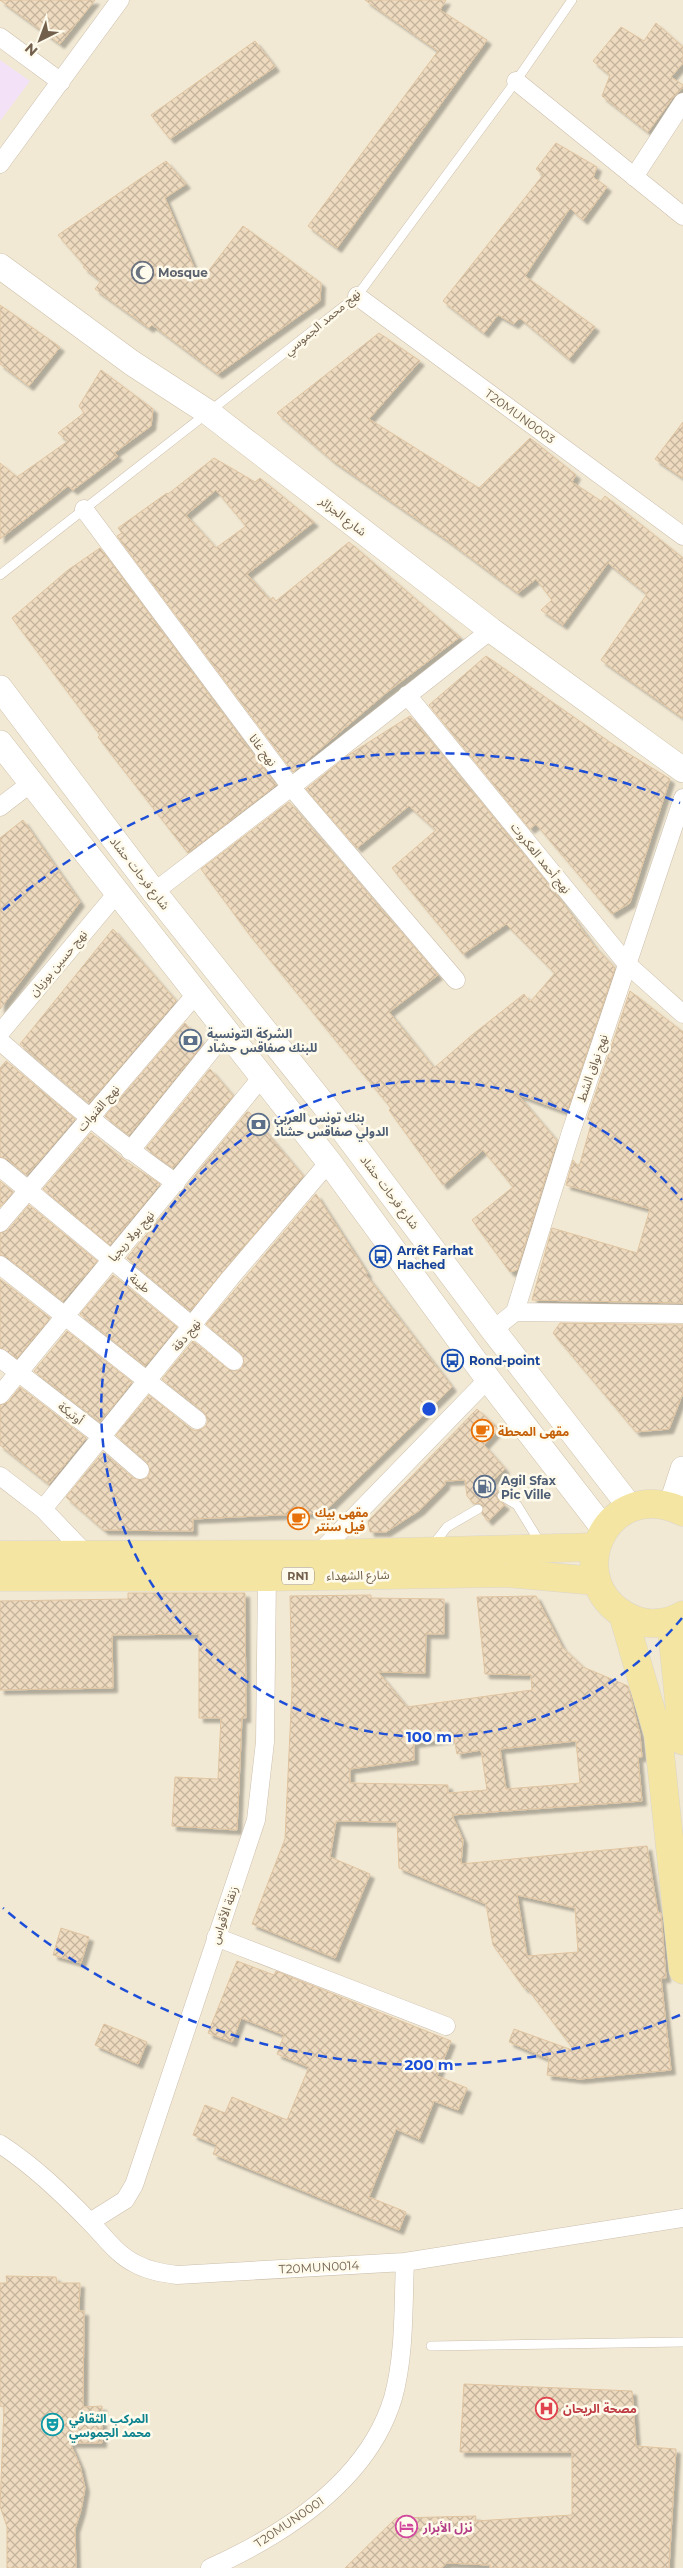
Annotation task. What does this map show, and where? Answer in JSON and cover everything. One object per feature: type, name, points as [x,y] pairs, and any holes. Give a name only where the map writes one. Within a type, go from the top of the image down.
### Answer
[{"type":"main road","name":"شارع الجزائر","points":[[0,266],[132,363],[209,413],[491,630],[683,770]]},
{"type":"main road","name":"شارع فرحات حشاد","points":[[0,688],[154,892],[328,1110],[493,1330],[631,1508]]},
{"type":"main road","points":[[0,743],[329,1162],[488,1379],[600,1538]]},
{"type":"main road","points":[[683,1469],[677,1509],[644,1504],[616,1516],[600,1538],[593,1564],[596,1581],[606,1600],[623,1615],[638,1621],[655,1623],[679,1619],[683,1741]]},
{"type":"main road","name":"شارع الشهداء","points":[[0,1555],[318,1554],[430,1549],[544,1549],[600,1538]]},
{"type":"main road","name":"شارع الشهداء","points":[[0,1577],[267,1577],[506,1573],[596,1581]]},
{"type":"main road","points":[[623,1615],[658,1734],[683,1970]]},
{"type":"street","points":[[0,164],[62,82],[120,0]]},
{"type":"street","points":[[0,37],[62,82]]},
{"type":"street","points":[[516,81],[683,216]]},
{"type":"street","points":[[634,177],[683,102]]},
{"type":"street","name":"T20MUN0003","points":[[357,296],[683,536]]},
{"type":"street","name":"نهج غانا","points":[[84,509],[291,787],[456,980]]},
{"type":"street","points":[[154,892],[491,630]]},
{"type":"street","name":"نهج أحمد العكروت","points":[[407,695],[627,964],[683,1014]]},
{"type":"street","points":[[0,808],[31,782]]},
{"type":"street","name":"نهج نواق الشط","points":[[515,1312],[570,1132],[683,798]]},
{"type":"street","name":"نهج حسين بوزيان","points":[[0,1033],[117,893]]},
{"type":"street","name":"نهج القنوات","points":[[0,1223],[196,994]]},
{"type":"street","points":[[130,1151],[226,1032]]},
{"type":"street","points":[[0,1040],[89,1118],[130,1151],[176,1183]]},
{"type":"street","name":"نهج بولا ريجيا","points":[[0,1395],[110,1259],[176,1183],[262,1077]]},
{"type":"street","name":"نهج دقة","points":[[43,1509],[193,1327],[231,1277],[329,1162]]},
{"type":"street","name":"طينة","points":[[0,1167],[234,1361]]},
{"type":"street","points":[[0,1265],[66,1315],[197,1420]]},
{"type":"street","points":[[493,1330],[515,1312],[683,1314]]},
{"type":"street","name":"أوتيكة","points":[[0,1358],[102,1437],[140,1470]]},
{"type":"street","points":[[318,1554],[488,1379]]},
{"type":"street","points":[[0,1476],[43,1509],[87,1555]]},
{"type":"street","name":"زنقة الأقواس","points":[[90,2222],[125,2200],[134,2185],[216,1937],[250,1841],[259,1799],[265,1742],[267,1577]]},
{"type":"street","points":[[216,1937],[446,2026]]},
{"type":"street","name":"T20MUN0014","points":[[0,2144],[28,2164],[90,2222],[119,2253],[135,2264],[153,2271],[177,2275],[405,2262],[683,2218]]},
{"type":"street","name":"T20MUN0001","points":[[210,2568],[254,2546],[296,2520],[326,2496],[355,2466],[370,2447],[382,2426],[393,2397],[399,2365],[405,2262]]},
{"type":"lane","name":"نهج محمد الجموسي","points":[[0,575],[357,296],[516,81],[572,0]]},
{"type":"lane","points":[[502,1496],[517,1505],[544,1549]]},
{"type":"lane","points":[[430,1549],[447,1527],[478,1509]]},
{"type":"lane","points":[[431,2346],[683,2342]]},
{"type":"shaded area","points":[[0,0],[683,0],[683,2568],[0,2568]]},
{"type":"shaded area","points":[[0,60],[30,81],[0,121]]},
{"type":"building","points":[[0,0],[95,0],[60,44]]},
{"type":"building","points":[[365,0],[446,0],[440,10],[487,40],[337,248],[308,226],[438,51]]},
{"type":"building","points":[[656,23],[683,47],[683,63],[671,77],[683,85],[683,88],[674,96],[648,132],[602,96],[610,75],[593,61],[621,27],[644,41]]},
{"type":"building","points":[[255,41],[275,67],[170,139],[151,115]]},
{"type":"building","points":[[556,143],[597,167],[593,177],[607,187],[583,220],[570,208],[525,276],[595,327],[569,359],[520,318],[514,324],[498,315],[484,333],[443,301],[543,175],[536,169]]},
{"type":"building","points":[[166,161],[186,184],[165,198],[200,282],[243,226],[321,283],[320,301],[218,374],[155,327],[152,325],[149,328],[95,289],[101,281],[83,267],[85,266],[58,235]]},
{"type":"building","points":[[0,305],[60,347],[29,386],[0,364]]},
{"type":"building","points":[[379,333],[420,361],[369,419],[479,488],[530,438],[576,475],[572,482],[601,501],[605,496],[683,558],[683,718],[601,660],[647,594],[608,563],[563,625],[541,610],[552,600],[536,579],[518,593],[447,540],[332,460],[277,413]]},
{"type":"building","points":[[101,370],[153,409],[151,426],[114,453],[118,456],[73,490],[68,486],[0,539],[0,463],[17,477],[68,441],[58,433],[84,413],[79,406]]},
{"type":"building","points":[[683,422],[683,478],[655,459]]},
{"type":"building","points":[[214,458],[255,482],[260,478],[314,522],[247,574],[270,600],[273,597],[276,601],[349,542],[460,637],[386,693],[293,772],[117,536],[122,533],[118,528],[168,494]],"holes":[[[216,490],[246,526],[216,548],[186,515]]]},
{"type":"building","points":[[100,548],[276,785],[188,853],[98,737],[100,735],[12,618],[68,570]]},
{"type":"building","points":[[486,656],[611,743],[670,779],[630,903],[612,914],[536,824],[530,829],[429,705]]},
{"type":"building","points":[[410,716],[557,895],[594,946],[615,968],[567,1112],[517,1094],[557,1141],[517,1270],[510,1272],[472,1220],[513,1187],[483,1150],[443,1185],[389,1110],[391,1108],[249,934],[201,869],[289,802],[438,975],[389,1012],[434,1068],[524,994],[530,1002],[555,973],[506,924],[463,954],[392,868],[436,830],[409,806],[357,848],[306,789],[347,756]]},
{"type":"building","points":[[23,820],[80,902],[0,1009],[0,838]]},
{"type":"building","points":[[113,929],[176,1001],[89,1103],[20,1044]]},
{"type":"building","points":[[630,991],[683,1032],[683,1303],[532,1300],[552,1228],[637,1253],[650,1209],[566,1185],[573,1160],[579,1167],[592,1121],[587,1119]]},
{"type":"building","points":[[185,1023],[203,1044],[129,1135],[105,1116]]},
{"type":"building","points":[[6,1061],[75,1119],[27,1175],[7,1159],[0,1157],[0,1068]]},
{"type":"building","points":[[210,1069],[233,1096],[173,1168],[146,1148]]},
{"type":"building","points":[[247,1112],[249,1112],[303,1176],[190,1311],[127,1258]]},
{"type":"building","points":[[91,1133],[124,1160],[160,1184],[110,1245],[43,1189]]},
{"type":"building","points":[[0,1181],[13,1192],[0,1207]]},
{"type":"building","points":[[316,1194],[367,1273],[366,1275],[452,1387],[323,1513],[193,1519],[193,1531],[104,1530],[66,1497],[103,1452],[133,1478],[143,1480],[148,1477],[150,1472],[147,1462],[116,1435],[149,1395],[191,1429],[196,1431],[205,1427],[208,1421],[204,1412],[162,1379],[193,1341],[228,1369],[237,1371],[242,1368],[244,1362],[241,1353],[206,1324]]},
{"type":"building","points":[[29,1205],[97,1261],[63,1301],[7,1257],[0,1255],[0,1233],[8,1230]]},
{"type":"building","points":[[113,1275],[177,1327],[145,1366],[80,1314]]},
{"type":"building","points":[[0,1279],[50,1318],[17,1358],[0,1348]]},
{"type":"building","points":[[560,1323],[683,1325],[683,1393],[669,1429],[636,1432],[553,1333]]},
{"type":"building","points":[[67,1331],[132,1382],[100,1422],[34,1371]]},
{"type":"building","points":[[20,1387],[86,1438],[49,1484],[0,1445],[0,1405],[8,1402]]},
{"type":"building","points":[[477,1409],[499,1429],[484,1445],[505,1469],[490,1483],[498,1492],[497,1499],[505,1505],[488,1521],[482,1514],[483,1505],[474,1504],[467,1496],[465,1480],[445,1481],[445,1485],[420,1510],[386,1532],[370,1532],[368,1521]]},
{"type":"building","points":[[128,1593],[245,1593],[246,1718],[242,1718],[237,1830],[172,1826],[175,1777],[218,1779],[221,1718],[199,1718],[199,1634],[112,1635],[113,1688],[0,1690],[0,1601],[128,1599]]},
{"type":"building","points":[[371,1595],[371,1598],[444,1599],[444,1634],[426,1634],[425,1673],[378,1672],[407,1707],[532,1690],[531,1675],[485,1674],[477,1597],[536,1596],[562,1647],[583,1667],[628,1686],[640,1735],[642,1757],[638,1757],[642,1801],[452,1815],[463,1840],[461,1864],[647,1846],[658,1913],[661,1913],[666,1978],[661,1978],[671,2070],[580,2079],[547,2075],[549,2059],[509,2042],[514,2029],[575,2051],[527,1988],[524,1988],[493,1945],[486,1904],[399,1868],[397,1822],[336,1821],[330,1857],[370,1874],[335,1958],[252,1924],[285,1839],[292,1689],[290,1596]],"holes":[[[454,1738],[457,1754],[481,1750],[487,1790],[448,1793],[448,1785],[350,1783],[350,1769],[414,1760],[414,1743]],[[576,1741],[580,1783],[506,1789],[500,1749]],[[517,1895],[575,1908],[578,1952],[527,1956]]]},
{"type":"building","points":[[61,1928],[89,1937],[81,1963],[53,1955]]},
{"type":"building","points":[[237,1961],[274,1975],[276,1971],[451,2041],[437,2076],[467,2088],[458,2110],[434,2101],[419,2139],[396,2129],[369,2197],[406,2212],[399,2230],[213,2154],[217,2145],[193,2135],[205,2105],[225,2113],[232,2097],[287,2120],[309,2067],[277,2054],[284,2035],[241,2018],[232,2042],[208,2033]]},
{"type":"building","points":[[104,2024],[147,2042],[138,2064],[95,2045]]},
{"type":"building","name":"المركب الثقافي محمد الجموسي","points":[[6,2276],[56,2277],[57,2283],[80,2283],[79,2311],[84,2311],[83,2407],[102,2406],[102,2443],[70,2443],[80,2466],[85,2488],[75,2529],[76,2568],[7,2568],[7,2527],[0,2506],[4,2407],[0,2406],[0,2283],[7,2283]]},
{"type":"building","points":[[464,2384],[632,2391],[636,2446],[676,2449],[669,2568],[490,2568],[490,2565],[447,2563],[442,2568],[345,2568],[396,2518],[476,2516],[475,2521],[572,2515],[572,2452],[460,2452]]},
{"type":"place","name":"Mosque","points":[[142,272]]},
{"type":"place","name":"الشركة التونسية للبنك صفاقس حشاد","points":[[191,1040]]},
{"type":"place","name":"بنك تونس العربي الدولي صفاقس حشاد","points":[[258,1124]]},
{"type":"place","name":"Arrêt Farhat Hached","points":[[381,1257]]},
{"type":"place","name":"Rond-point","points":[[453,1360]]},
{"type":"place","name":"مقهى المحطة","points":[[482,1431]]},
{"type":"place","name":"Agil Sfax Pic Ville","points":[[485,1487]]},
{"type":"place","name":"مقهى بيك فيل سنتر","points":[[299,1519]]},
{"type":"place","name":"مصحة الريحان","points":[[547,2408]]},
{"type":"place","name":"المركب الثقافي محمد الجموسي","points":[[53,2425]]},
{"type":"place","name":"نزل الأبرار","points":[[407,2527]]}]
